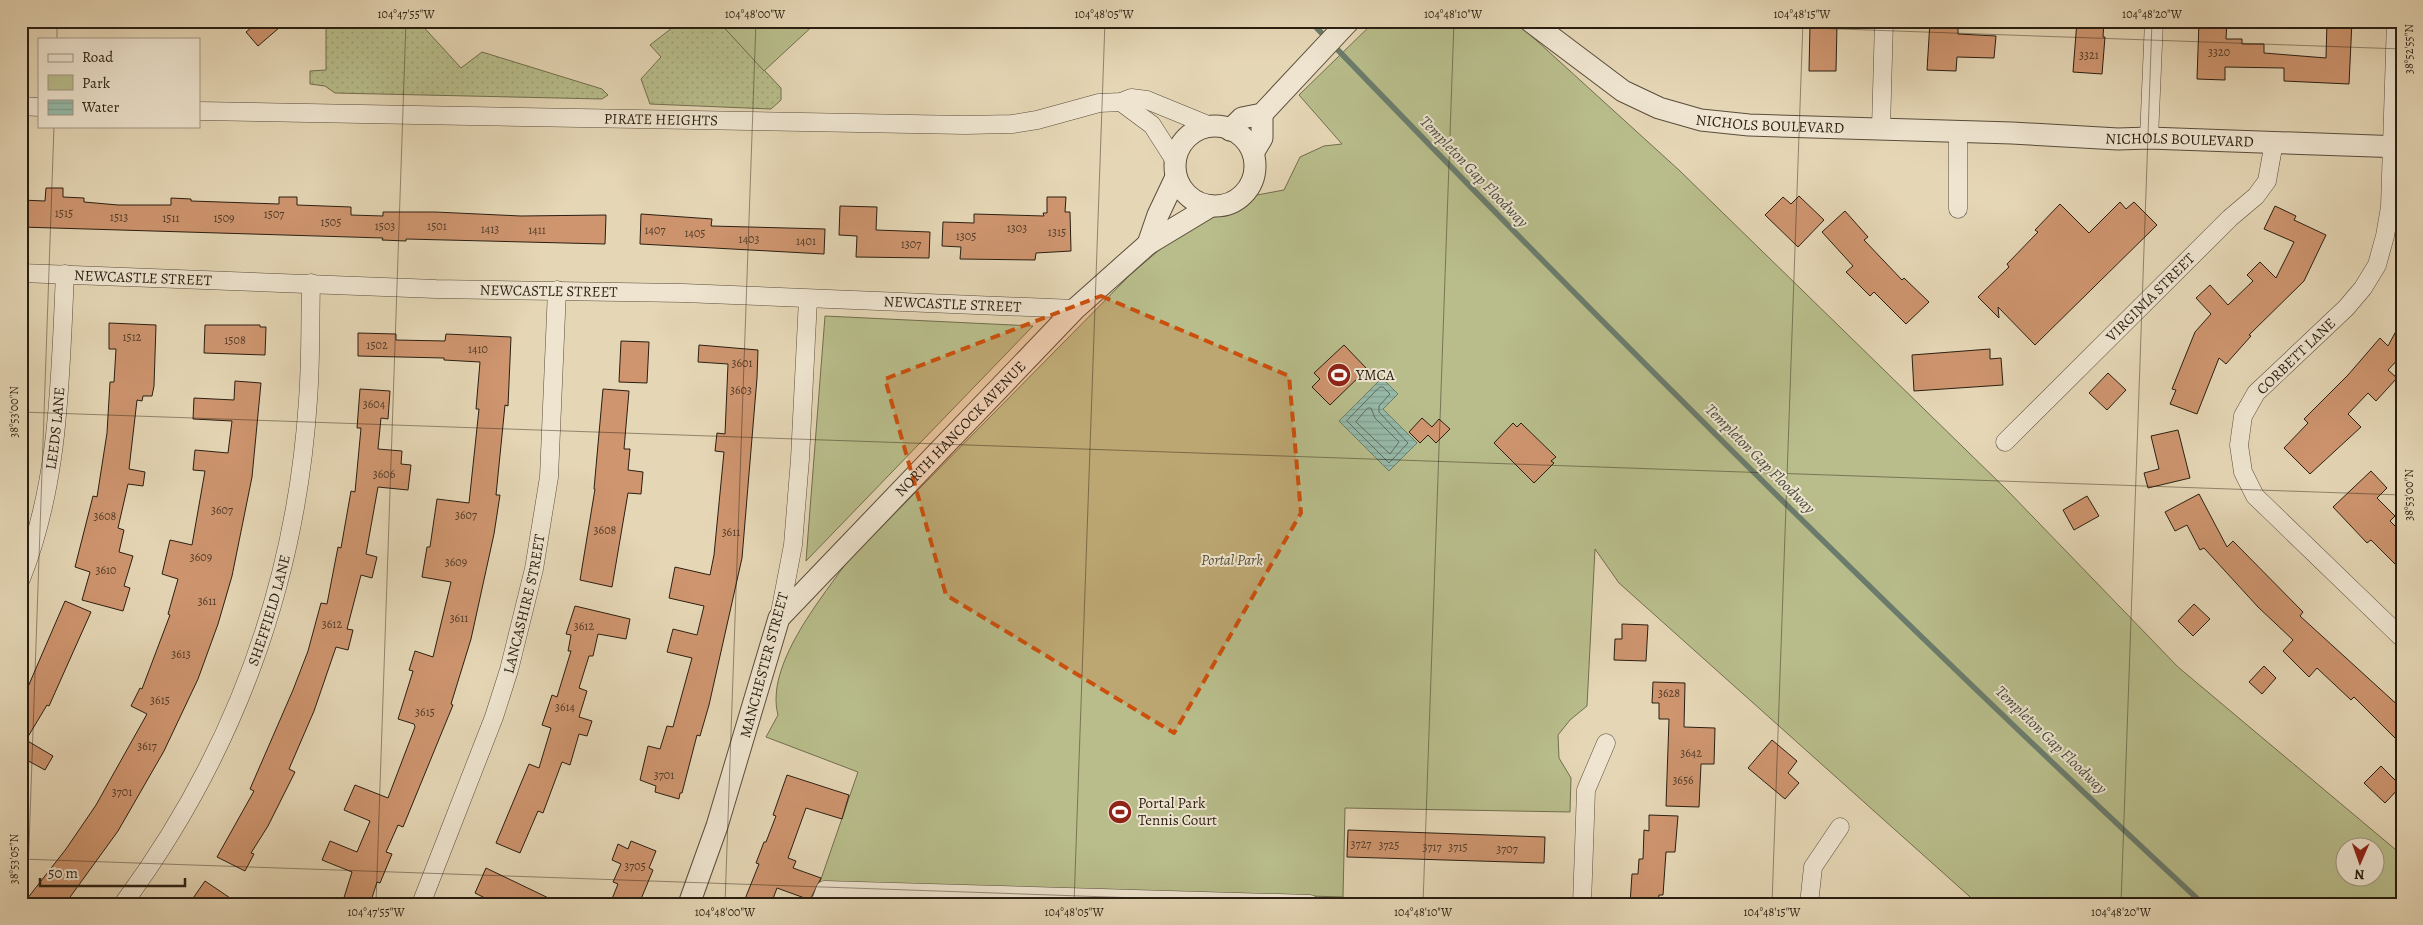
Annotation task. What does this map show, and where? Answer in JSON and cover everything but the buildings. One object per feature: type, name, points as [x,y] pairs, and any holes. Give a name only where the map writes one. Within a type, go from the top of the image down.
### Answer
[{"type":"street","name":"NORTH HANCOCK AVENUE","points":[[1148,244],[1176,169],[1184,141],[1192,134],[1222,128],[1242,118],[1262,114],[1350,21]]},
{"type":"street","name":"NICHOLS BOULEVARD","points":[[1530,21],[1607,80],[1643,101],[1677,115],[1701,120],[1749,125],[2397,147]]},
{"type":"street","points":[[1881,128],[1884,21]]},
{"type":"street","points":[[2149,138],[2154,21]]},
{"type":"street","name":"CORBETT LANE","points":[[2396,21],[2397,147],[2390,207],[2377,265],[2363,288],[2346,308],[2256,393],[2243,416],[2239,446],[2243,472],[2255,496],[2402,638]]},
{"type":"street","name":"PIRATE HEIGHTS","points":[[200,111],[964,125],[1012,124],[1046,118],[1099,103],[1121,102],[1131,98],[1147,100],[1222,128]]},
{"type":"street","points":[[1121,102],[1152,125],[1176,169],[1181,188],[1189,197],[1199,203],[1211,206]]},
{"type":"street","points":[[21,106],[38,107]]},
{"type":"street","name":"NORTH HANCOCK AVENUE","points":[[779,618],[1075,309],[1148,244],[1211,206],[1220,206],[1236,200],[1248,188],[1255,170],[1252,153],[1262,138],[1262,114]]},
{"type":"street","points":[[1222,128],[1240,135],[1252,153]]},
{"type":"street","points":[[1958,131],[1958,209]]},
{"type":"street","name":"VIRGINIA STREET","points":[[2005,442],[2230,218],[2256,196],[2267,181],[2274,142]]},
{"type":"street","name":"NEWCASTLE STREET","points":[[21,273],[436,289],[557,290],[1075,309]]},
{"type":"street","name":"LEEDS LANE","points":[[21,579],[41,517],[54,448],[60,393],[65,274]]},
{"type":"street","name":"SHEFFIELD LANE","points":[[123,904],[162,848],[214,758],[236,712],[261,644],[293,519],[308,400],[311,283]]},
{"type":"street","name":"LANCASHIRE STREET","points":[[421,904],[494,717],[509,670],[534,569],[549,477],[557,290]]},
{"type":"street","name":"MANCHESTER STREET","points":[[689,904],[717,826],[779,618],[794,526],[800,459],[808,299]]},
{"type":"street","points":[[1582,904],[1586,790],[1606,743]]},
{"type":"street","points":[[1809,904],[1813,867],[1840,827]]},
{"type":"street","points":[[820,904],[826,890],[1310,904]]},
{"type":"highlighted area","points":[[1101,296],[1289,376],[1301,513],[1174,733],[946,595],[885,379]]},
{"type":"green space","points":[[326,21],[418,21],[461,68],[482,52],[602,89],[608,95],[602,99],[335,93],[325,86],[310,84],[310,71],[326,70]]},
{"type":"green space","points":[[673,21],[718,21],[781,88],[781,100],[771,109],[650,104],[641,79],[661,57],[650,45],[672,28]]},
{"type":"green space","points":[[718,21],[818,21],[764,71]]},
{"type":"green space","name":"Portal Park","points":[[1375,21],[1515,21],[1680,171],[2006,489],[2178,667],[2382,838],[2336,838],[2336,888],[2386,888],[2386,842],[2402,855],[2402,904],[1978,904],[1619,583],[1595,549],[1587,706],[1570,720],[1558,735],[1559,758],[1571,778],[1570,812],[1345,808],[1343,897],[820,882],[858,772],[766,737],[778,715],[776,696],[787,655],[823,595],[847,562],[1130,275],[1165,245],[1215,216],[1230,213],[1257,195],[1284,190],[1300,157],[1324,146],[1342,144],[1299,95]]},
{"type":"green space","points":[[825,316],[1033,326],[806,561]]},
{"type":"water","points":[[1382,378],[1398,394],[1383,409],[1417,443],[1389,471],[1339,421]]},
{"type":"waterway","name":"Templeton Gap Floodway","points":[[1310,21],[1750,469],[2088,797],[2203,904]]},
{"type":"place","name":"YMCA","points":[[1339,375]]},
{"type":"place","name":"Portal Park Tennis Court","points":[[1120,812]]}]
